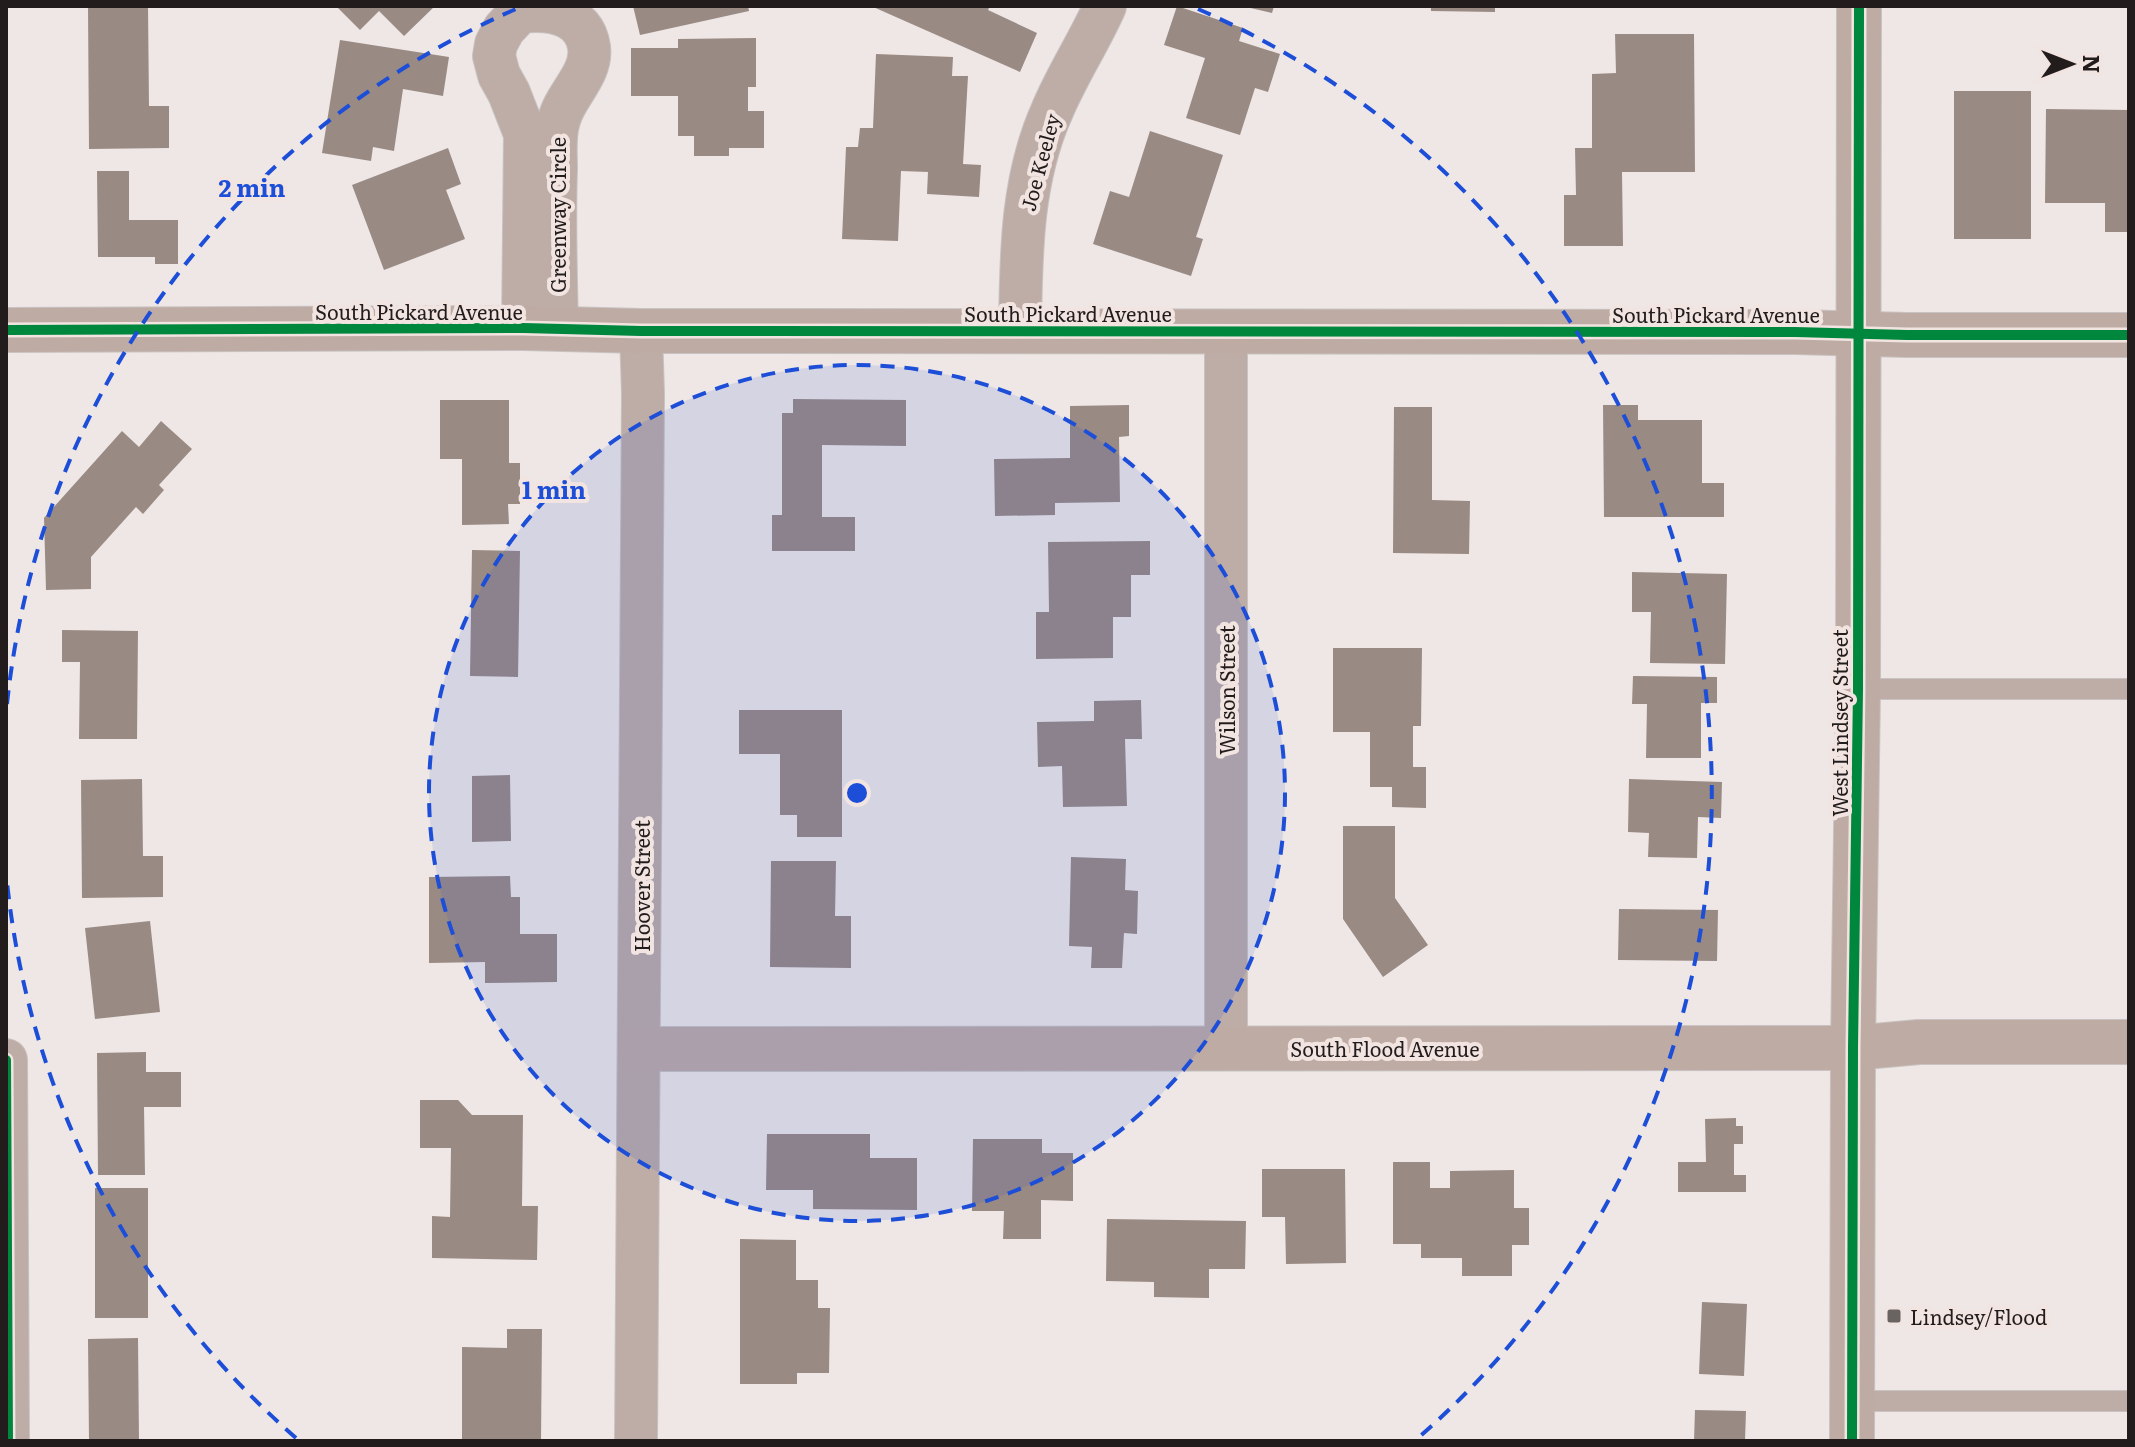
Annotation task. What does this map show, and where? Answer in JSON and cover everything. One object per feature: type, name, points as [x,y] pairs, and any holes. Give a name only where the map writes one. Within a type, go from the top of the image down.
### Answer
[{"type":"street","name":"Joe Keeley","points":[[1020,330],[1023,226],[1030,185],[1051,112],[1105,6]]},
{"type":"street","name":"West Lindsey Street","points":[[1852,1421],[1859,6]]},
{"type":"street","name":"Greenway Circle","points":[[549,10],[577,24],[589,48],[586,66],[557,123],[555,189],[540,329],[525,134],[494,56],[504,29],[520,12],[549,10]]},
{"type":"street","name":"South Pickard Avenue","points":[[6,330],[2129,335]]},
{"type":"street","name":"Hoover Street","points":[[636,1441],[641,331]]},
{"type":"street","name":"Wilson Street","points":[[1226,332],[1226,1048]]},
{"type":"street","name":"South Flood Avenue","points":[[640,1049],[1853,1048],[1919,1042],[2129,1042]]},
{"type":"street","points":[[6,1060],[7,1427]]},
{"type":"lane","points":[[1858,689],[2129,689]]},
{"type":"lane","points":[[1852,1421],[2129,1401]]},
{"type":"building","points":[[88,6],[148,6],[149,106],[169,106],[169,148],[89,149]]},
{"type":"building","points":[[336,6],[435,6],[404,36],[379,11],[360,30]]},
{"type":"building","points":[[633,6],[748,6],[749,11],[640,35]]},
{"type":"building","points":[[871,6],[990,6],[988,10],[1037,33],[1020,72]]},
{"type":"building","points":[[1177,6],[1243,28],[1239,41],[1280,54],[1268,92],[1255,88],[1240,135],[1186,118],[1205,58],[1164,45]]},
{"type":"building","points":[[1242,6],[1274,6],[1272,13]]},
{"type":"building","points":[[1431,6],[1495,6],[1495,12],[1431,11]]},
{"type":"building","points":[[1615,34],[1694,34],[1695,172],[1622,172],[1623,246],[1564,246],[1564,195],[1576,195],[1575,148],[1592,148],[1592,74],[1616,73]]},
{"type":"building","points":[[756,38],[756,87],[748,87],[748,111],[764,111],[764,148],[729,148],[729,156],[694,156],[694,136],[678,136],[678,96],[631,96],[631,48],[678,48],[678,39]]},
{"type":"building","points":[[340,40],[449,57],[443,96],[403,89],[394,151],[373,147],[371,161],[322,153]]},
{"type":"building","points":[[876,54],[953,57],[952,76],[968,76],[963,164],[981,165],[979,197],[927,194],[928,172],[901,171],[898,241],[842,239],[846,147],[858,147],[860,128],[873,128]]},
{"type":"building","points":[[1954,91],[2031,91],[2031,239],[1954,239]]},
{"type":"building","points":[[2046,109],[2129,110],[2129,232],[2105,232],[2105,203],[2045,203]]},
{"type":"building","points":[[1150,131],[1223,155],[1196,237],[1203,239],[1191,276],[1093,244],[1110,191],[1129,197]]},
{"type":"building","points":[[448,148],[461,184],[446,190],[465,239],[384,270],[352,185]]},
{"type":"building","points":[[97,171],[129,171],[129,220],[178,220],[178,264],[155,264],[155,257],[98,257]]},
{"type":"building","points":[[793,399],[906,400],[906,446],[822,445],[822,517],[855,517],[855,551],[772,551],[772,515],[782,515],[782,413],[793,413]]},
{"type":"building","points":[[440,400],[509,400],[509,463],[520,463],[520,504],[508,504],[509,524],[462,525],[462,459],[440,459]]},
{"type":"building","points":[[1129,405],[1129,436],[1119,437],[1120,502],[1055,503],[1055,515],[995,516],[994,459],[1070,458],[1070,406]]},
{"type":"building","points":[[1603,405],[1638,405],[1638,420],[1702,420],[1702,483],[1724,483],[1724,517],[1604,517]]},
{"type":"building","points":[[1394,407],[1432,407],[1432,500],[1470,501],[1469,554],[1393,553]]},
{"type":"building","points":[[161,421],[192,449],[159,485],[164,490],[143,514],[136,507],[91,557],[91,589],[46,590],[44,518],[122,431],[139,447]]},
{"type":"building","points":[[1150,541],[1150,575],[1131,575],[1131,617],[1113,617],[1113,658],[1036,659],[1036,612],[1049,612],[1048,542]]},
{"type":"building","points":[[472,550],[520,551],[518,677],[470,676]]},
{"type":"building","points":[[1632,572],[1727,574],[1725,664],[1650,663],[1651,612],[1632,612]]},
{"type":"building","points":[[62,630],[138,631],[137,739],[79,739],[80,662],[62,662]]},
{"type":"building","points":[[1333,648],[1422,648],[1421,726],[1413,726],[1413,767],[1426,767],[1426,808],[1392,807],[1392,787],[1370,787],[1370,732],[1333,732]]},
{"type":"building","points":[[1633,676],[1717,677],[1717,703],[1701,703],[1701,758],[1646,758],[1647,704],[1632,704]]},
{"type":"building","points":[[1141,700],[1142,739],[1125,739],[1127,806],[1063,807],[1062,766],[1038,767],[1037,722],[1094,721],[1094,701]]},
{"type":"building","points":[[739,710],[842,710],[842,837],[797,837],[797,815],[780,815],[780,754],[739,754]]},
{"type":"building","points":[[510,775],[511,841],[472,842],[472,776]]},
{"type":"building","points":[[142,779],[143,856],[163,856],[163,897],[82,898],[81,780]]},
{"type":"building","points":[[1629,779],[1722,782],[1721,818],[1698,817],[1697,858],[1648,857],[1649,833],[1628,832]]},
{"type":"building","points":[[1343,826],[1395,826],[1395,898],[1428,945],[1383,977],[1343,919]]},
{"type":"building","points":[[1071,857],[1126,859],[1125,890],[1138,891],[1137,934],[1124,933],[1122,968],[1091,968],[1092,947],[1069,946]]},
{"type":"building","points":[[771,861],[836,861],[835,916],[851,916],[851,968],[770,967]]},
{"type":"building","points":[[510,876],[511,897],[520,897],[520,934],[557,934],[557,982],[485,983],[485,962],[429,963],[429,877]]},
{"type":"building","points":[[1619,909],[1718,910],[1717,961],[1618,960]]},
{"type":"building","points":[[150,921],[160,1012],[95,1019],[85,928]]},
{"type":"building","points":[[146,1052],[146,1072],[181,1072],[181,1107],[144,1107],[145,1175],[98,1175],[97,1053]]},
{"type":"building","points":[[420,1100],[458,1100],[472,1115],[523,1115],[522,1206],[538,1206],[537,1260],[432,1258],[432,1216],[450,1217],[451,1148],[420,1148]]},
{"type":"building","points":[[1736,1118],[1736,1126],[1743,1126],[1743,1144],[1734,1144],[1734,1175],[1746,1175],[1746,1192],[1678,1192],[1678,1162],[1706,1162],[1705,1119]]},
{"type":"building","points":[[767,1134],[870,1134],[870,1158],[917,1158],[917,1210],[813,1209],[813,1190],[766,1190]]},
{"type":"building","points":[[973,1139],[1042,1139],[1042,1153],[1073,1153],[1073,1201],[1041,1200],[1041,1239],[1003,1239],[1004,1211],[972,1211]]},
{"type":"building","points":[[1393,1162],[1430,1162],[1430,1188],[1450,1188],[1450,1171],[1514,1170],[1514,1208],[1529,1208],[1529,1245],[1512,1245],[1512,1276],[1462,1276],[1462,1258],[1421,1258],[1421,1244],[1393,1244]]},
{"type":"building","points":[[1262,1169],[1345,1169],[1346,1263],[1286,1264],[1285,1217],[1262,1217]]},
{"type":"building","points":[[95,1188],[148,1188],[148,1318],[95,1318]]},
{"type":"building","points":[[1107,1219],[1246,1221],[1245,1269],[1209,1269],[1209,1298],[1154,1297],[1154,1282],[1106,1281]]},
{"type":"building","points":[[740,1239],[796,1240],[796,1280],[818,1280],[818,1308],[830,1308],[829,1373],[797,1373],[797,1384],[740,1384]]},
{"type":"building","points":[[1702,1302],[1747,1304],[1744,1376],[1699,1374]]},
{"type":"building","points":[[507,1329],[542,1329],[541,1441],[462,1441],[462,1347],[507,1348]]},
{"type":"building","points":[[138,1338],[139,1441],[89,1441],[88,1339]]},
{"type":"building","points":[[1695,1410],[1746,1411],[1745,1441],[1694,1441]]},
{"type":"cycle path","points":[[1852,1441],[1859,6]]},
{"type":"cycle path","points":[[6,330],[523,328],[641,331],[2129,335]]},
{"type":"cycle path","points":[[6,1060],[8,1441]]},
{"type":"place","name":"Lindsey/Flood","points":[[1894,1316]]}]
